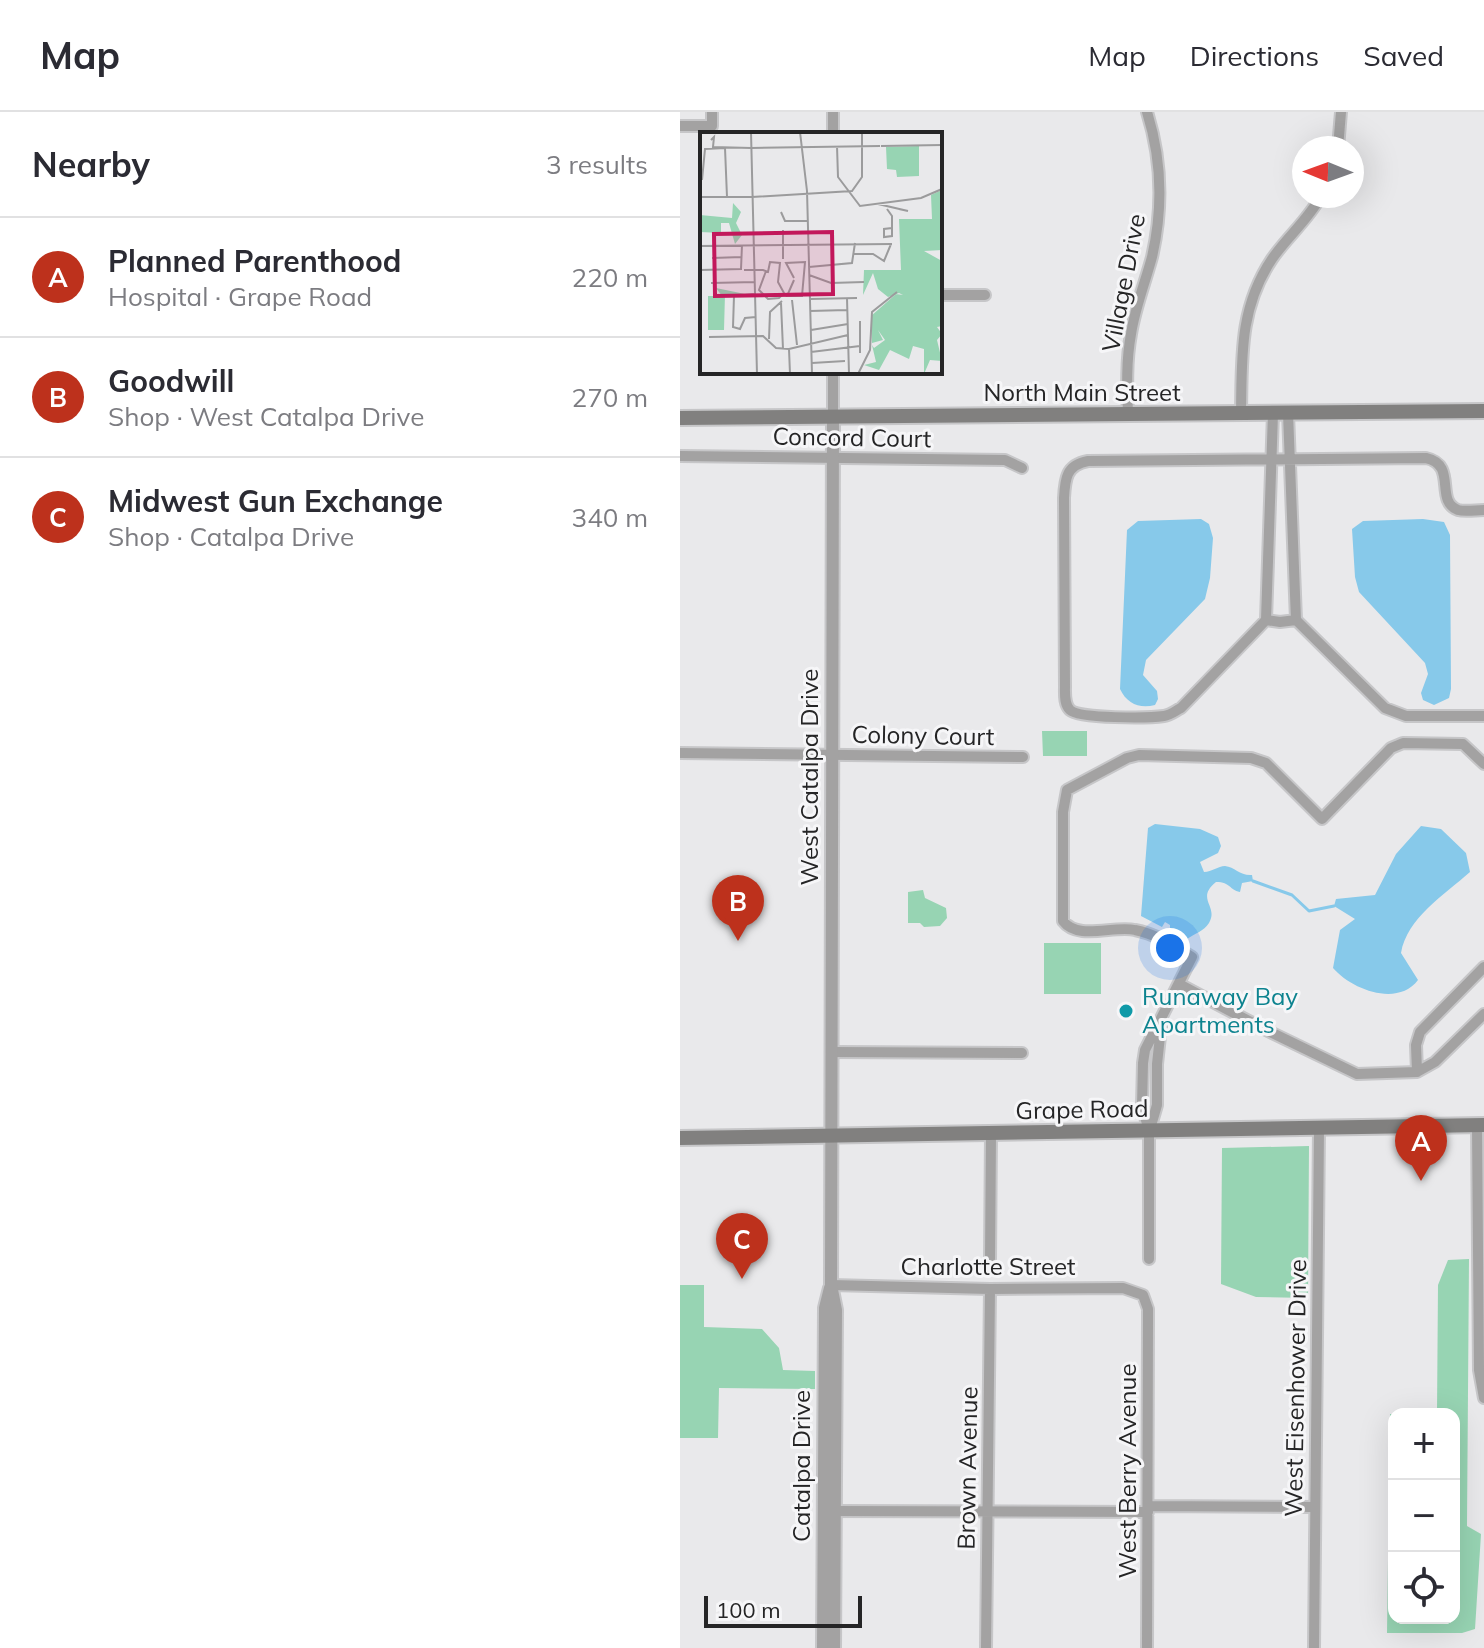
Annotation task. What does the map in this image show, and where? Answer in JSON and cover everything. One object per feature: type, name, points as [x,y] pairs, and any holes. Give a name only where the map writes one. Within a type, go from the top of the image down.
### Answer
[{"type":"main road","name":"North Main Street","points":[[680,418],[1484,411]]},
{"type":"main road","name":"Grape Road","points":[[680,1138],[1480,1125]]},
{"type":"street","points":[[680,126],[712,126],[712,112]]},
{"type":"street","name":"Village Drive","points":[[1128,414],[1131,335],[1159,216],[1158,161],[1147,112]]},
{"type":"street","points":[[1339,136],[1341,112]]},
{"type":"street","points":[[1241,413],[1244,327],[1257,287],[1274,256],[1314,208]]},
{"type":"street","points":[[942,295],[985,295]]},
{"type":"street","points":[[833,374],[833,417]]},
{"type":"street","points":[[1281,413],[1288,460],[1296,620],[1385,708],[1406,716],[1484,716]]},
{"type":"street","points":[[1281,413],[1273,460],[1266,620],[1181,708],[1171,714],[1151,717],[1086,715],[1070,710],[1065,697],[1064,498],[1065,478],[1080,462],[1088,461],[1273,460],[1432,460],[1443,470],[1446,496],[1453,507],[1459,510],[1484,510]]},
{"type":"street","name":"West Catalpa Drive","points":[[832,1137],[833,417]]},
{"type":"street","name":"Concord Court","points":[[680,456],[1005,460],[1022,468]]},
{"type":"street","points":[[1266,620],[1296,620]]},
{"type":"street","points":[[1149,1259],[1149,1131],[1157,1105],[1158,1050],[1164,1011],[1192,957],[1161,939],[1133,929],[1068,928],[1063,921],[1063,812],[1067,790],[1127,758],[1139,755],[1251,758],[1266,763],[1322,819],[1391,748],[1403,743],[1463,744],[1484,764]]},
{"type":"street","name":"Colony Court","points":[[680,753],[1023,757]]},
{"type":"street","points":[[1417,1072],[1416,1045],[1420,1032],[1484,967]]},
{"type":"street","points":[[1179,984],[1357,1074],[1417,1072],[1435,1062],[1484,1014]]},
{"type":"street","points":[[833,1052],[1022,1053]]},
{"type":"street","points":[[1480,1125],[1479,1370],[1484,1398]]},
{"type":"street","name":"West Eisenhower Drive","points":[[1314,1648],[1319,1129]]},
{"type":"street","points":[[990,1259],[991,1134]]},
{"type":"street","name":"Catalpa Drive","points":[[823,1648],[836,1310],[831,1285],[832,1137]]},
{"type":"street","name":"Charlotte Street","points":[[831,1285],[1123,1288],[1143,1295]]},
{"type":"street","name":"Brown Avenue","points":[[986,1648],[990,1289]]},
{"type":"street","name":"West Berry Avenue","points":[[1143,1295],[1148,1309],[1147,1648]]},
{"type":"street","points":[[830,1511],[1315,1507]]},
{"type":"street","name":"Catalpa Drive","points":[[830,1511],[834,1648]]},
{"type":"green space","points":[[1042,731],[1087,731],[1087,756],[1043,756]]},
{"type":"green space","points":[[923,890],[925,898],[946,908],[947,918],[940,926],[924,927],[920,923],[908,923],[908,892]]},
{"type":"green space","points":[[1044,943],[1101,943],[1101,994],[1044,994]]},
{"type":"green space","points":[[1309,1146],[1308,1298],[1256,1297],[1221,1284],[1222,1148]]},
{"type":"green space","points":[[1469,1259],[1467,1526],[1481,1534],[1475,1629],[1462,1633],[1387,1633],[1388,1560],[1388,1624],[1460,1624],[1460,1408],[1437,1408],[1438,1285],[1448,1260]]},
{"type":"green space","points":[[680,1285],[704,1285],[704,1327],[762,1329],[779,1348],[783,1370],[815,1371],[815,1389],[719,1388],[718,1438],[680,1438]]},
{"type":"water","points":[[1201,519],[1209,524],[1213,538],[1205,599],[1146,660],[1143,675],[1157,691],[1155,705],[1134,704],[1120,689],[1127,530],[1138,521]]},
{"type":"water","points":[[1423,519],[1444,522],[1450,535],[1451,689],[1449,698],[1434,705],[1423,700],[1421,693],[1428,674],[1425,663],[1359,592],[1352,529],[1363,521]]},
{"type":"water","points":[[1155,824],[1200,829],[1218,837],[1221,846],[1218,853],[1200,862],[1204,872],[1225,866],[1252,875],[1253,881],[1242,883],[1240,892],[1225,883],[1216,882],[1207,893],[1211,912],[1209,923],[1187,939],[1170,930],[1170,925],[1165,922],[1162,927],[1141,916],[1148,828]]},
{"type":"water","points":[[1421,826],[1441,829],[1466,853],[1470,872],[1428,908],[1405,940],[1401,953],[1418,980],[1399,993],[1363,989],[1333,968],[1340,930],[1355,919],[1334,906],[1336,899],[1375,895],[1396,854]]},
{"type":"waterway","points":[[1253,881],[1292,895],[1309,911],[1334,906]]},
{"type":"place","name":"Goodwill","points":[[738,941]]},
{"type":"place","name":"Runaway Bay Apartments","points":[[1126,1011]]},
{"type":"place","name":"Planned Parenthood","points":[[1421,1181]]},
{"type":"place","name":"Midwest Gun Exchange","points":[[742,1279]]}]
